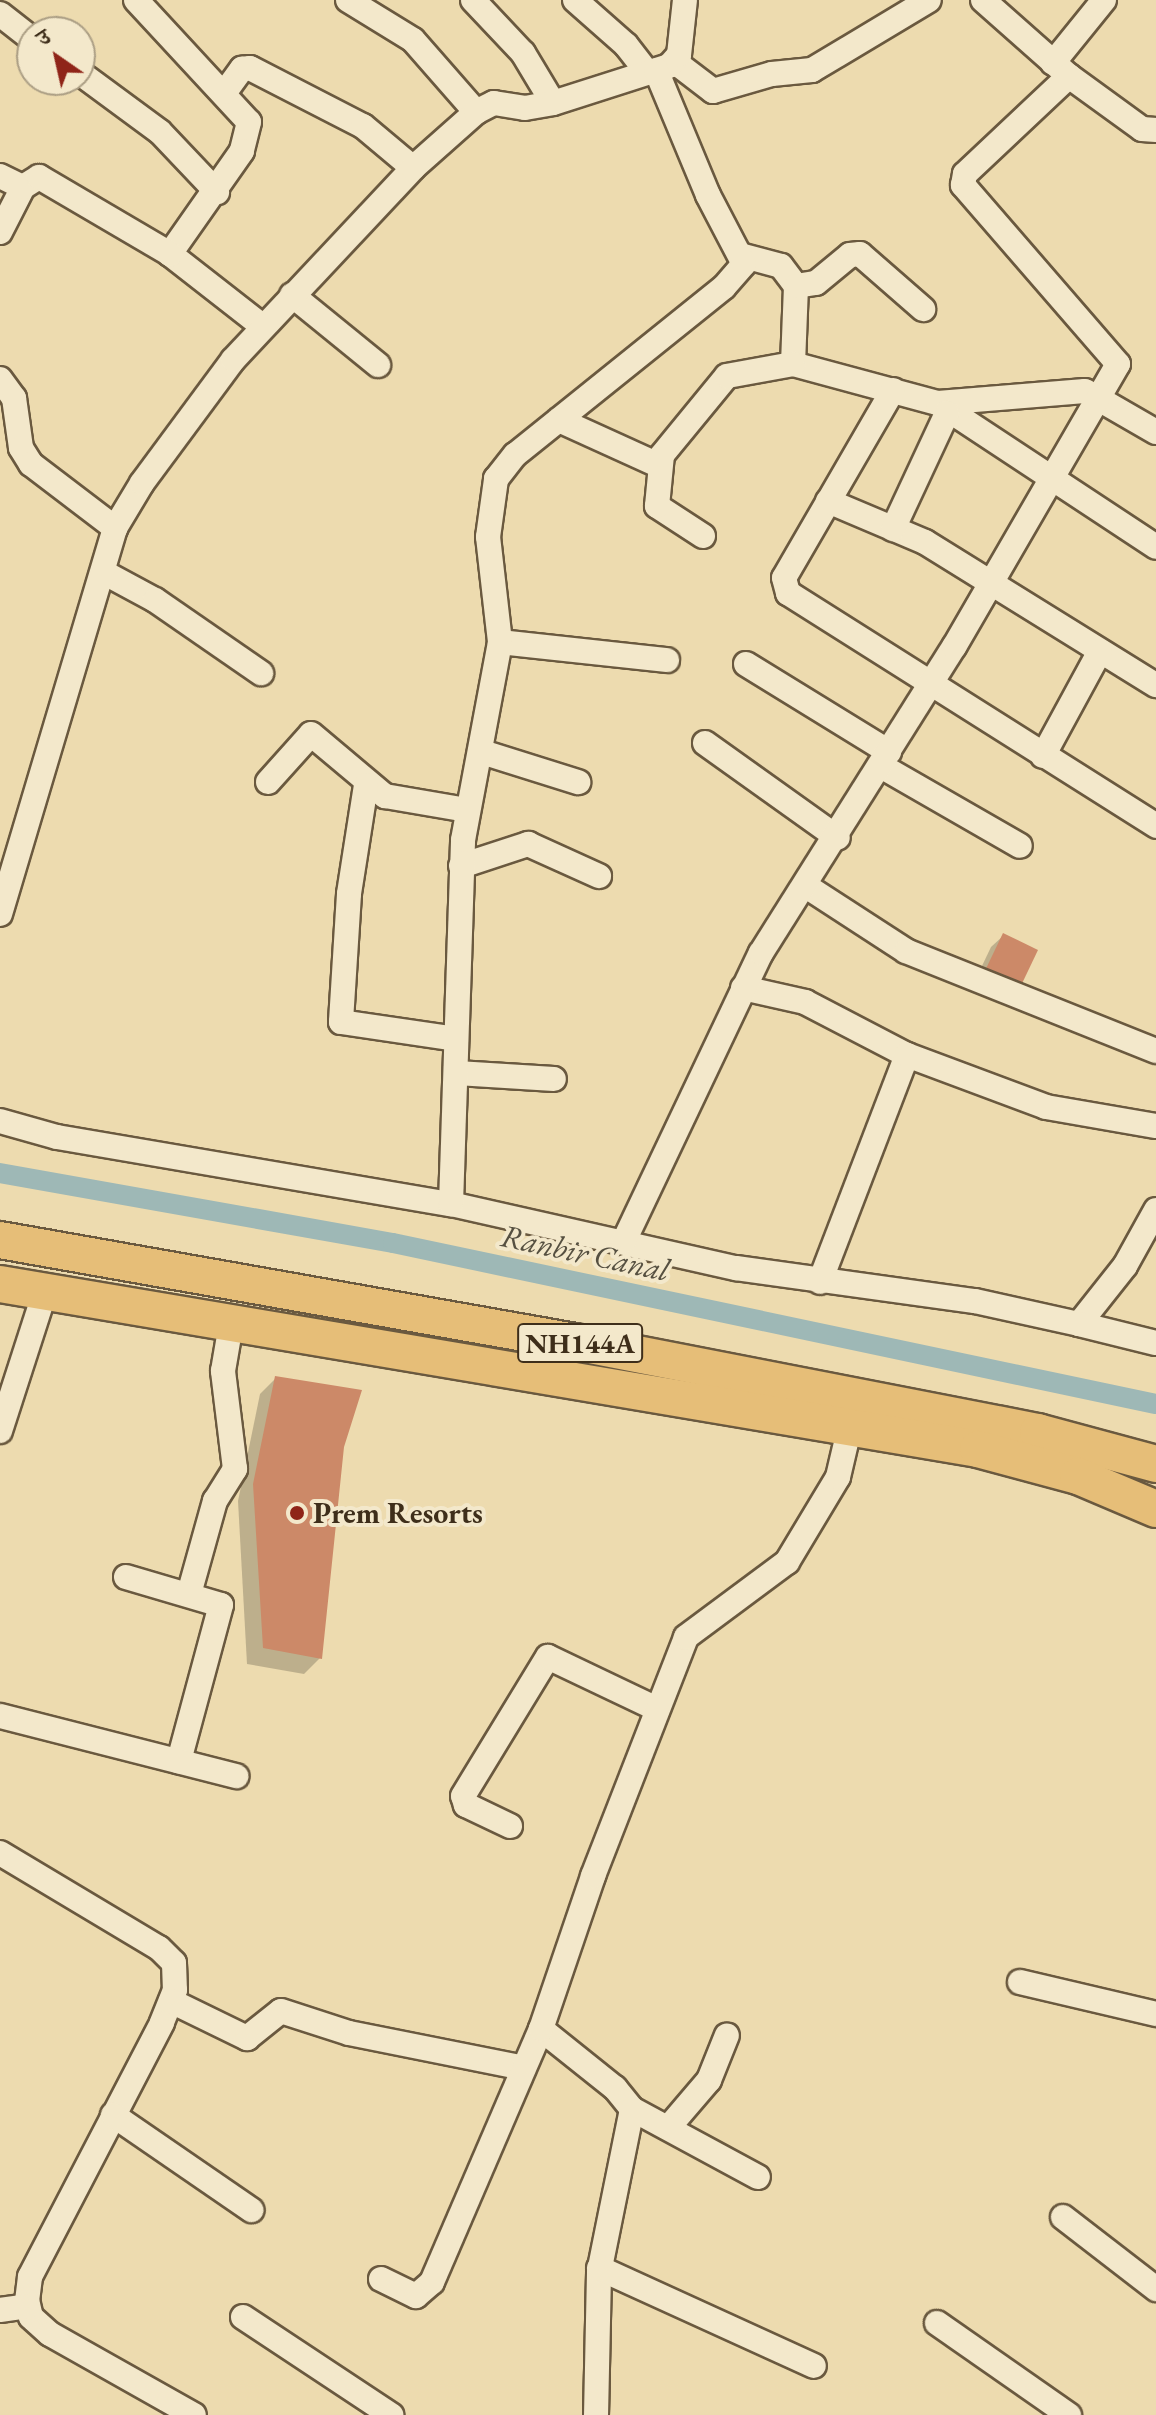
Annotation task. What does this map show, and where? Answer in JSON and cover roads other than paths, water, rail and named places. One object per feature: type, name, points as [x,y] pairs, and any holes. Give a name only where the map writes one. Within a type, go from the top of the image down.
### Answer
[{"type":"highway","name":"NH144A","points":[[0,1240],[575,1342],[1038,1432],[1156,1464]]},
{"type":"highway","points":[[0,1284],[850,1426],[1034,1462],[1156,1509]]},
{"type":"street","points":[[136,0],[225,92],[249,122],[250,134],[217,192],[170,254]]},
{"type":"street","points":[[348,0],[413,40],[476,112]]},
{"type":"street","points":[[473,0],[523,53],[553,103]]},
{"type":"street","points":[[575,0],[626,45],[659,68],[713,91],[772,74],[812,70],[929,0]]},
{"type":"street","points":[[685,0],[659,68],[708,195],[744,256],[781,266],[796,286],[793,364]]},
{"type":"street","points":[[983,0],[1061,70],[1142,129],[1156,130]]},
{"type":"street","points":[[624,1241],[743,988],[991,585],[1118,364],[1113,353],[963,185],[965,174],[1061,70],[1104,0]]},
{"type":"street","points":[[0,14],[16,26]]},
{"type":"street","points":[[225,92],[242,69],[250,68],[363,126],[413,168]]},
{"type":"street","points":[[0,914],[115,528],[142,483],[261,325],[413,168],[476,112],[494,103],[525,108],[553,103],[659,68]]},
{"type":"street","points":[[96,85],[160,132],[217,192]]},
{"type":"street","points":[[0,176],[23,187]]},
{"type":"street","points":[[0,232],[23,187],[34,178],[44,178],[170,254],[261,325]]},
{"type":"street","points":[[796,286],[816,283],[850,255],[860,254],[923,309]]},
{"type":"street","points":[[451,1204],[461,866],[467,810],[482,752],[500,642],[488,537],[494,487],[505,465],[724,287],[740,272],[744,256]]},
{"type":"street","points":[[292,295],[378,365]]},
{"type":"street","points":[[703,536],[657,506],[658,465],[727,376],[793,364],[893,390],[942,408],[1052,483],[1156,547]]},
{"type":"street","points":[[0,379],[16,404],[10,445],[41,475],[115,528]]},
{"type":"street","points":[[942,408],[1070,388],[1101,396],[1156,432]]},
{"type":"street","points":[[893,390],[784,578],[788,593],[927,685],[1156,826]]},
{"type":"street","points":[[893,529],[942,408]]},
{"type":"street","points":[[559,420],[658,465]]},
{"type":"street","points":[[828,501],[925,542],[1156,685]]},
{"type":"street","points":[[103,572],[155,600],[261,673]]},
{"type":"street","points":[[500,642],[667,660]]},
{"type":"street","points":[[1043,756],[1100,651]]},
{"type":"street","points":[[746,664],[1020,846]]},
{"type":"street","points":[[268,782],[311,734],[366,785],[385,796],[467,810]]},
{"type":"street","points":[[705,743],[838,838]]},
{"type":"street","points":[[482,752],[578,782]]},
{"type":"street","points":[[366,785],[349,894],[341,1022],[456,1039]]},
{"type":"street","points":[[461,866],[528,844],[599,876]]},
{"type":"street","points":[[806,886],[906,951],[1156,1051]]},
{"type":"street","points":[[743,988],[805,1002],[907,1055],[1046,1107],[1156,1126]]},
{"type":"street","points":[[820,1282],[907,1055]]},
{"type":"street","points":[[457,1073],[554,1079]]},
{"type":"street","points":[[0,1121],[57,1137],[451,1204],[820,1282],[975,1301],[1156,1343]]},
{"type":"street","points":[[1079,1324],[1125,1266],[1156,1210]]},
{"type":"street","points":[[0,1431],[4,1404],[45,1292]]},
{"type":"street","points":[[189,1594],[215,1501],[235,1469],[223,1371],[231,1324]]},
{"type":"street","points":[[381,2279],[416,2296],[426,2291],[541,2029],[657,1709],[690,1631],[787,1562],[838,1477],[850,1426]]},
{"type":"street","points":[[126,1577],[219,1602],[222,1609],[179,1761]]},
{"type":"street","points":[[510,1826],[466,1805],[463,1796],[548,1657],[657,1709]]},
{"type":"street","points":[[0,1716],[236,1776]]},
{"type":"street","points":[[0,1853],[168,1955],[177,1974],[171,2001],[30,2277],[28,2306],[31,2317],[50,2334],[194,2415]]},
{"type":"street","points":[[1020,1982],[1156,2014]]},
{"type":"street","points":[[171,2001],[247,2038],[281,2011],[349,2033],[524,2068]]},
{"type":"street","points":[[541,2029],[615,2088],[632,2109],[758,2177]]},
{"type":"street","points":[[668,2128],[709,2080],[727,2035]]},
{"type":"street","points":[[596,2415],[599,2268],[632,2109]]},
{"type":"street","points":[[113,2115],[251,2210]]},
{"type":"street","points":[[1063,2217],[1156,2289]]},
{"type":"street","points":[[599,2268],[814,2366]]},
{"type":"street","points":[[0,2310],[28,2306]]},
{"type":"street","points":[[243,2317],[391,2415]]},
{"type":"street","points":[[937,2323],[1069,2415]]},
{"type":"waterway","name":"Ranbir Canal","points":[[0,1173],[393,1243],[1156,1404]]},
{"type":"place","name":"Prem Resorts","points":[[297,1513]]}]
